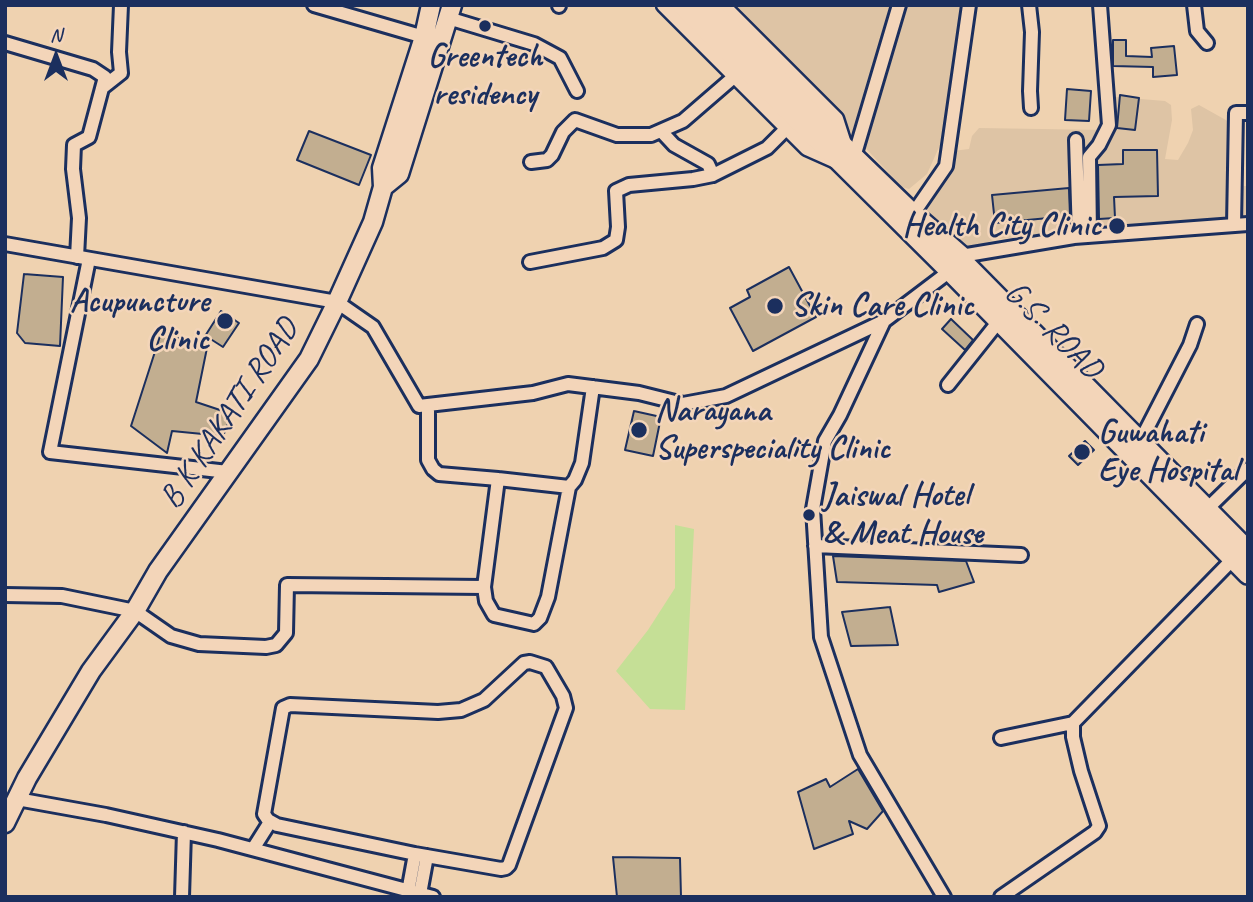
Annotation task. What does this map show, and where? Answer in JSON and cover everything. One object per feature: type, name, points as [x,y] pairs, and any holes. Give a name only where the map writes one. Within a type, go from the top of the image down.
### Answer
[{"type":"main road","name":"B K KAKATI ROAD","points":[[5,823],[27,778],[91,671],[135,611],[158,571],[309,359],[373,222],[383,187],[382,168],[424,37],[431,5]]},
{"type":"main road","points":[[682,5],[847,156]]},
{"type":"main road","points":[[705,5],[819,130]]},
{"type":"main road","points":[[383,187],[399,174],[450,11]]},
{"type":"main road","name":"G.S. ROAD","points":[[847,156],[913,214],[999,321],[1240,555]]},
{"type":"main road","name":"G.S. ROAD","points":[[847,156],[955,264],[967,266],[1207,509],[1240,555],[1248,574]]},
{"type":"street","points":[[102,88],[121,73],[121,5]]},
{"type":"street","points":[[314,5],[424,37]]},
{"type":"street","points":[[664,5],[807,148],[847,156]]},
{"type":"street","points":[[722,5],[836,119],[847,156]]},
{"type":"street","points":[[847,156],[899,5]]},
{"type":"street","points":[[913,214],[946,166],[969,5]]},
{"type":"street","points":[[1029,5],[1032,32],[1031,108]]},
{"type":"street","points":[[1085,236],[1089,157],[1109,125],[1100,5]]},
{"type":"street","points":[[1194,5],[1197,31],[1207,43]]},
{"type":"street","points":[[450,11],[534,44],[560,58],[577,91]]},
{"type":"street","points":[[5,43],[93,69],[105,77],[89,137],[74,145],[73,169],[83,258],[50,452],[228,472]]},
{"type":"street","points":[[531,162],[547,160],[563,132],[575,120],[617,135],[651,135],[683,121],[734,76]]},
{"type":"street","points":[[1234,225],[1236,113],[1248,113]]},
{"type":"street","points":[[530,262],[603,248],[616,240],[616,191],[629,185],[713,175],[768,148],[787,128]]},
{"type":"street","points":[[660,131],[674,145],[708,164],[713,175]]},
{"type":"street","points":[[1076,140],[1085,236]]},
{"type":"street","points":[[5,244],[337,302],[373,327],[419,406],[533,393],[569,384],[639,393],[683,404],[726,396],[884,321],[955,264],[1085,236],[1248,224]]},
{"type":"street","points":[[884,321],[825,441],[813,509],[821,637],[860,755],[944,897]]},
{"type":"street","points":[[948,385],[999,321]]},
{"type":"street","points":[[1140,442],[1190,345],[1197,324]]},
{"type":"street","points":[[498,479],[484,587],[486,601],[494,615],[534,624],[540,618],[548,597],[569,487],[582,463],[593,387]]},
{"type":"street","points":[[428,406],[428,460],[439,474],[569,487]]},
{"type":"street","points":[[1207,509],[1248,469]]},
{"type":"street","points":[[815,546],[1021,555]]},
{"type":"street","points":[[1001,738],[1073,723],[1240,555]]},
{"type":"street","points":[[5,595],[62,596],[135,611],[172,636],[199,644],[266,647],[276,645],[286,633],[288,585],[484,587]]},
{"type":"street","points":[[524,663],[537,663],[546,667],[563,696],[566,708],[509,865],[501,869],[421,855],[273,823],[264,814],[283,708],[290,705],[438,712],[461,710],[484,700],[524,663]]},
{"type":"street","points":[[1001,897],[1099,826],[1078,760],[1073,723]]},
{"type":"street","points":[[17,799],[184,832],[420,894],[421,855]]},
{"type":"street","points":[[257,850],[273,823]]},
{"type":"street","points":[[182,897],[184,832]]},
{"type":"shaded area","points":[[731,5],[965,5],[940,145],[927,174],[909,189],[902,187]]},
{"type":"shaded area","points":[[1116,97],[1165,101],[1171,105],[1172,120],[1165,159],[1178,160],[1188,143],[1193,130],[1191,109],[1199,105],[1233,124],[1236,186],[1248,186],[1248,220],[995,239],[965,253],[922,211],[953,151],[969,149],[972,136],[979,128],[1104,130],[1112,127]]},
{"type":"green space","points":[[675,525],[694,529],[685,710],[650,709],[616,671],[648,630],[675,588]]},
{"type":"building","points":[[1113,40],[1126,40],[1126,56],[1152,57],[1151,48],[1174,46],[1177,75],[1153,77],[1153,67],[1113,66]]},
{"type":"building","points":[[1067,89],[1091,91],[1089,121],[1065,120]]},
{"type":"building","points":[[1120,95],[1139,98],[1135,130],[1117,128]]},
{"type":"building","points":[[309,131],[371,155],[359,185],[297,160]]},
{"type":"building","points":[[1123,150],[1157,150],[1158,196],[1114,197],[1115,218],[1099,219],[1098,165],[1123,164]]},
{"type":"building","points":[[1069,188],[1070,216],[995,223],[992,195]]},
{"type":"building","points":[[789,267],[816,317],[753,351],[730,308],[750,297],[747,290]]},
{"type":"building","points":[[24,274],[63,277],[60,346],[25,343],[17,333]]},
{"type":"building","points":[[221,311],[239,323],[223,347],[209,338],[196,402],[232,414],[223,436],[172,431],[167,453],[131,426],[161,333],[200,344]]},
{"type":"building","points":[[951,319],[973,340],[965,350],[942,329]]},
{"type":"building","points":[[634,411],[661,417],[653,456],[625,450]]},
{"type":"building","points":[[1085,441],[1094,450],[1078,465],[1069,456]]},
{"type":"building","points":[[833,556],[966,561],[974,582],[939,592],[937,585],[837,582]]},
{"type":"building","points":[[890,607],[898,645],[851,646],[842,612]]},
{"type":"building","points":[[858,769],[883,811],[867,829],[849,821],[853,834],[814,849],[798,792],[826,779],[830,787]]},
{"type":"building","points":[[613,857],[680,858],[681,897],[617,897]]},
{"type":"place","name":"Greentech residency","points":[[485,26]]},
{"type":"place","name":"Health City Clinic","points":[[1117,226]]},
{"type":"place","name":"Skin Care Clinic","points":[[775,306]]},
{"type":"place","name":"Acupuncture Clinic","points":[[225,321]]},
{"type":"place","name":"Narayana Superspeciality Clinic","points":[[639,430]]},
{"type":"place","name":"Guwahati Eye Hospital","points":[[1082,452]]},
{"type":"place","name":"Jaiswal Hotel & Meat House","points":[[809,515]]}]
